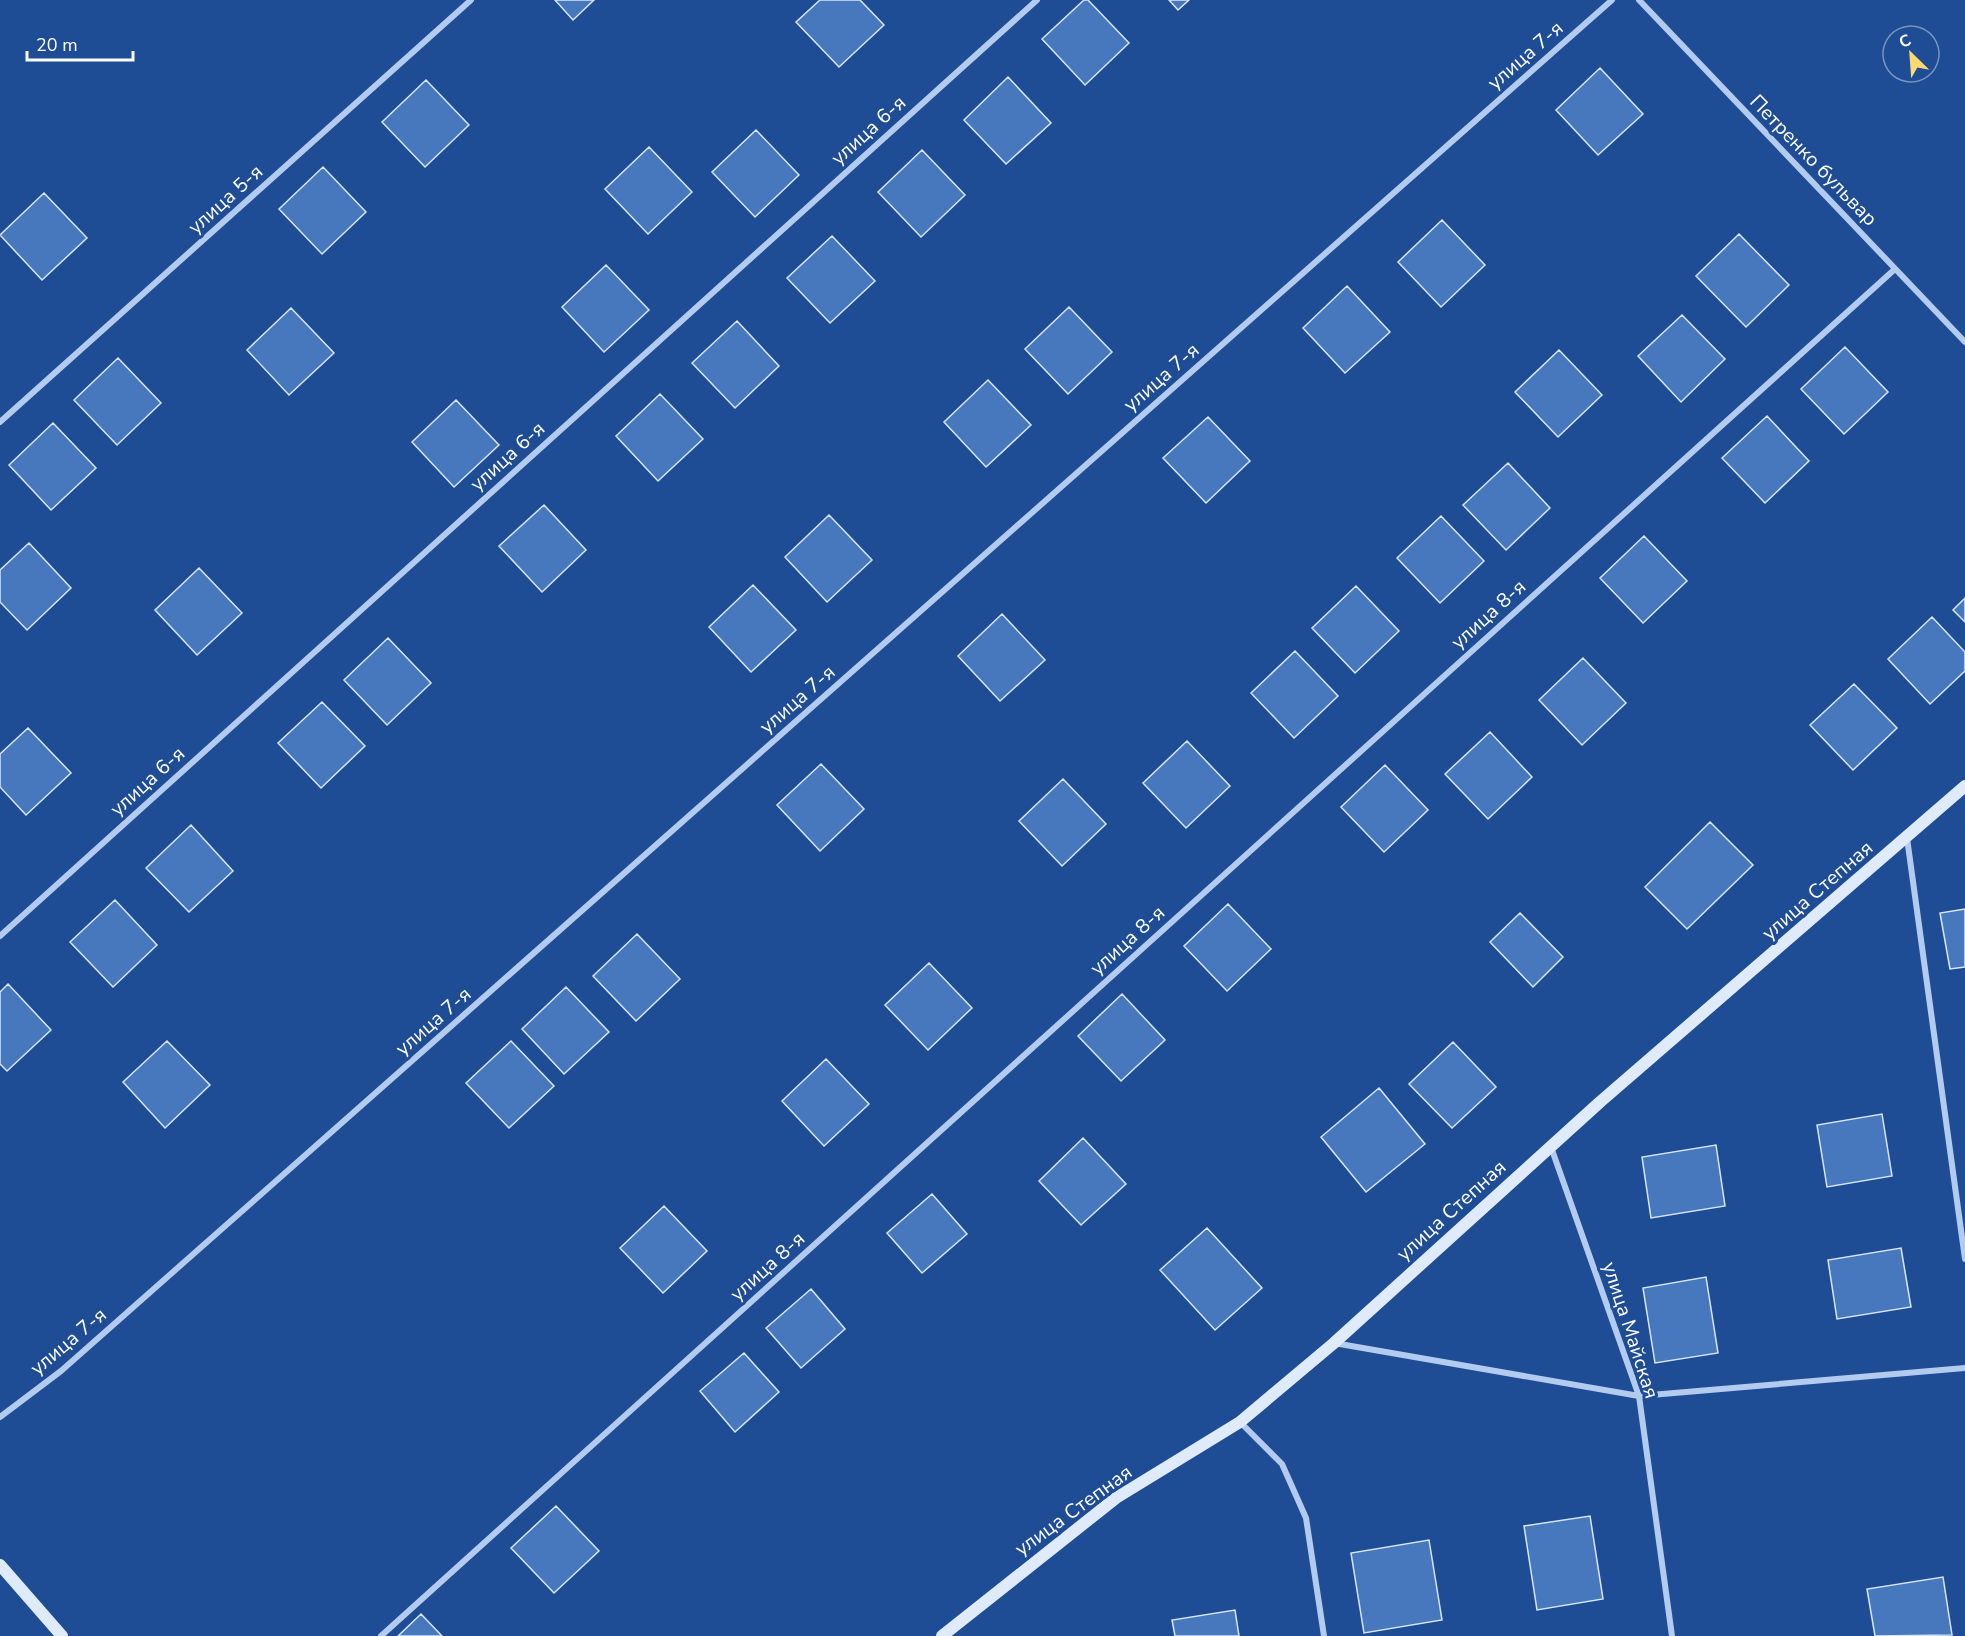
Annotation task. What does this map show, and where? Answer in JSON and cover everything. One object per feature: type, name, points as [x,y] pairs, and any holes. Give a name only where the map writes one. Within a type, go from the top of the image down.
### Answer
[{"type":"street","name":"улица 5-я","points":[[0,422],[471,0]]},
{"type":"street","name":"улица 6-я","points":[[0,936],[1037,0]]},
{"type":"street","name":"улица 7-я","points":[[0,1417],[61,1371],[1612,0]]},
{"type":"street","name":"Петренко бульвар","points":[[1639,0],[1965,342]]},
{"type":"street","name":"улица 8-я","points":[[381,1636],[1895,269]]},
{"type":"street","name":"улица Степная","points":[[942,1636],[1116,1498],[1240,1422],[1334,1343],[1550,1146],[1965,786]]},
{"type":"street","points":[[1907,838],[1965,1259]]},
{"type":"street","name":"улица Майская","points":[[1550,1146],[1639,1396],[1672,1636]]},
{"type":"street","points":[[1334,1343],[1639,1396],[1965,1368]]},
{"type":"street","points":[[1240,1422],[1282,1464],[1306,1518],[1324,1636]]},
{"type":"street","points":[[0,1565],[62,1636]]},
{"type":"building","points":[[555,0],[594,0],[573,20]]},
{"type":"building","points":[[820,0],[860,0],[884,25],[839,67],[796,22]]},
{"type":"building","points":[[1084,0],[1088,0],[1129,43],[1085,85],[1042,39]]},
{"type":"building","points":[[1169,0],[1189,0],[1178,10]]},
{"type":"building","points":[[1600,68],[1643,114],[1598,155],[1556,110]]},
{"type":"building","points":[[1008,77],[1051,123],[1006,164],[964,120]]},
{"type":"building","points":[[426,80],[469,125],[425,167],[382,122]]},
{"type":"building","points":[[756,130],[799,175],[755,217],[712,172]]},
{"type":"building","points":[[649,147],[692,192],[648,234],[605,189]]},
{"type":"building","points":[[922,150],[965,195],[921,237],[878,192]]},
{"type":"building","points":[[323,167],[366,212],[322,254],[279,209]]},
{"type":"building","points":[[44,193],[87,238],[42,280],[0,235]]},
{"type":"building","points":[[1442,220],[1485,265],[1441,307],[1398,262]]},
{"type":"building","points":[[1739,234],[1789,285],[1746,327],[1696,276]]},
{"type":"building","points":[[832,236],[875,281],[830,323],[787,278]]},
{"type":"building","points":[[606,265],[649,310],[604,352],[562,307]]},
{"type":"building","points":[[1347,286],[1390,332],[1345,373],[1303,328]]},
{"type":"building","points":[[1069,307],[1112,352],[1068,394],[1025,349]]},
{"type":"building","points":[[291,308],[334,353],[289,395],[247,350]]},
{"type":"building","points":[[1682,315],[1725,359],[1681,402],[1638,356]]},
{"type":"building","points":[[737,321],[779,366],[735,408],[692,363]]},
{"type":"building","points":[[1845,347],[1888,392],[1844,434],[1801,389]]},
{"type":"building","points":[[1559,350],[1602,395],[1558,437],[1515,392]]},
{"type":"building","points":[[118,358],[161,403],[117,445],[74,400]]},
{"type":"building","points":[[988,380],[1031,425],[986,467],[944,422]]},
{"type":"building","points":[[660,394],[703,439],[658,481],[616,436]]},
{"type":"building","points":[[456,400],[499,445],[454,487],[412,442]]},
{"type":"building","points":[[1767,416],[1809,461],[1765,503],[1722,458]]},
{"type":"building","points":[[1208,417],[1250,461],[1206,503],[1163,458]]},
{"type":"building","points":[[53,423],[96,468],[51,510],[9,465]]},
{"type":"building","points":[[1508,463],[1550,508],[1506,550],[1463,505]]},
{"type":"building","points":[[544,505],[586,550],[542,592],[499,546]]},
{"type":"building","points":[[829,515],[872,560],[827,602],[785,557]]},
{"type":"building","points":[[1441,516],[1484,561],[1440,603],[1397,558]]},
{"type":"building","points":[[1644,536],[1687,581],[1643,623],[1600,578]]},
{"type":"building","points":[[29,543],[71,588],[27,630],[0,602],[0,570]]},
{"type":"building","points":[[199,568],[242,613],[197,655],[155,610]]},
{"type":"building","points":[[753,585],[796,630],[751,672],[709,627]]},
{"type":"building","points":[[1356,586],[1399,631],[1355,673],[1312,628]]},
{"type":"building","points":[[1965,598],[1965,622],[1953,610]]},
{"type":"building","points":[[1002,614],[1045,660],[1000,701],[958,656]]},
{"type":"building","points":[[1932,617],[1965,652],[1965,671],[1930,704],[1888,659]]},
{"type":"building","points":[[388,638],[431,683],[387,725],[344,680]]},
{"type":"building","points":[[1295,651],[1338,696],[1294,738],[1251,693]]},
{"type":"building","points":[[1583,658],[1626,703],[1582,745],[1539,700]]},
{"type":"building","points":[[1854,684],[1897,728],[1853,770],[1810,725]]},
{"type":"building","points":[[322,702],[365,746],[321,788],[278,743]]},
{"type":"building","points":[[28,728],[71,773],[26,815],[0,787],[0,754]]},
{"type":"building","points":[[1490,732],[1532,777],[1488,819],[1445,774]]},
{"type":"building","points":[[1187,741],[1230,786],[1186,828],[1143,783]]},
{"type":"building","points":[[821,764],[864,809],[820,851],[777,805]]},
{"type":"building","points":[[1385,765],[1428,810],[1384,852],[1341,807]]},
{"type":"building","points":[[1063,779],[1106,824],[1062,866],[1019,821]]},
{"type":"building","points":[[1710,822],[1753,865],[1687,929],[1645,887]]},
{"type":"building","points":[[191,825],[233,871],[189,912],[146,868]]},
{"type":"building","points":[[115,900],[157,945],[113,987],[70,942]]},
{"type":"building","points":[[1228,904],[1271,949],[1227,991],[1184,946]]},
{"type":"building","points":[[1965,909],[1965,967],[1950,969],[1940,913]]},
{"type":"building","points":[[1520,913],[1563,957],[1533,987],[1490,942]]},
{"type":"building","points":[[637,934],[680,979],[636,1021],[593,976]]},
{"type":"building","points":[[929,963],[972,1008],[928,1050],[885,1005]]},
{"type":"building","points":[[8,984],[51,1030],[7,1071],[0,1064],[0,992]]},
{"type":"building","points":[[566,987],[609,1032],[564,1074],[522,1029]]},
{"type":"building","points":[[1122,994],[1165,1040],[1121,1081],[1078,1036]]},
{"type":"building","points":[[167,1041],[210,1085],[165,1128],[123,1082]]},
{"type":"building","points":[[511,1041],[554,1086],[509,1128],[466,1083]]},
{"type":"building","points":[[1453,1042],[1496,1087],[1452,1128],[1409,1084]]},
{"type":"building","points":[[826,1059],[869,1104],[824,1146],[782,1101]]},
{"type":"building","points":[[1379,1088],[1425,1144],[1366,1192],[1321,1137]]},
{"type":"building","points":[[1882,1114],[1892,1176],[1827,1187],[1817,1125]]},
{"type":"building","points":[[1083,1138],[1126,1184],[1081,1225],[1039,1181]]},
{"type":"building","points":[[1716,1145],[1725,1206],[1651,1218],[1642,1157]]},
{"type":"building","points":[[932,1194],[967,1234],[922,1273],[887,1233]]},
{"type":"building","points":[[664,1206],[707,1251],[663,1293],[620,1248]]},
{"type":"building","points":[[1207,1228],[1262,1288],[1215,1330],[1160,1270]]},
{"type":"building","points":[[1901,1248],[1911,1307],[1837,1319],[1828,1260]]},
{"type":"building","points":[[1706,1277],[1718,1353],[1655,1363],[1643,1288]]},
{"type":"building","points":[[811,1289],[845,1329],[801,1368],[766,1328]]},
{"type":"building","points":[[744,1353],[779,1392],[735,1432],[700,1391]]},
{"type":"building","points":[[556,1506],[599,1551],[554,1593],[511,1548]]},
{"type":"building","points":[[1590,1516],[1603,1599],[1537,1610],[1524,1526]]},
{"type":"building","points":[[1429,1540],[1442,1620],[1364,1633],[1351,1553]]},
{"type":"building","points":[[1943,1577],[1952,1635],[1875,1636],[1867,1589]]},
{"type":"building","points":[[1235,1610],[1239,1636],[1175,1636],[1172,1620]]},
{"type":"building","points":[[421,1614],[442,1636],[398,1636]]}]
